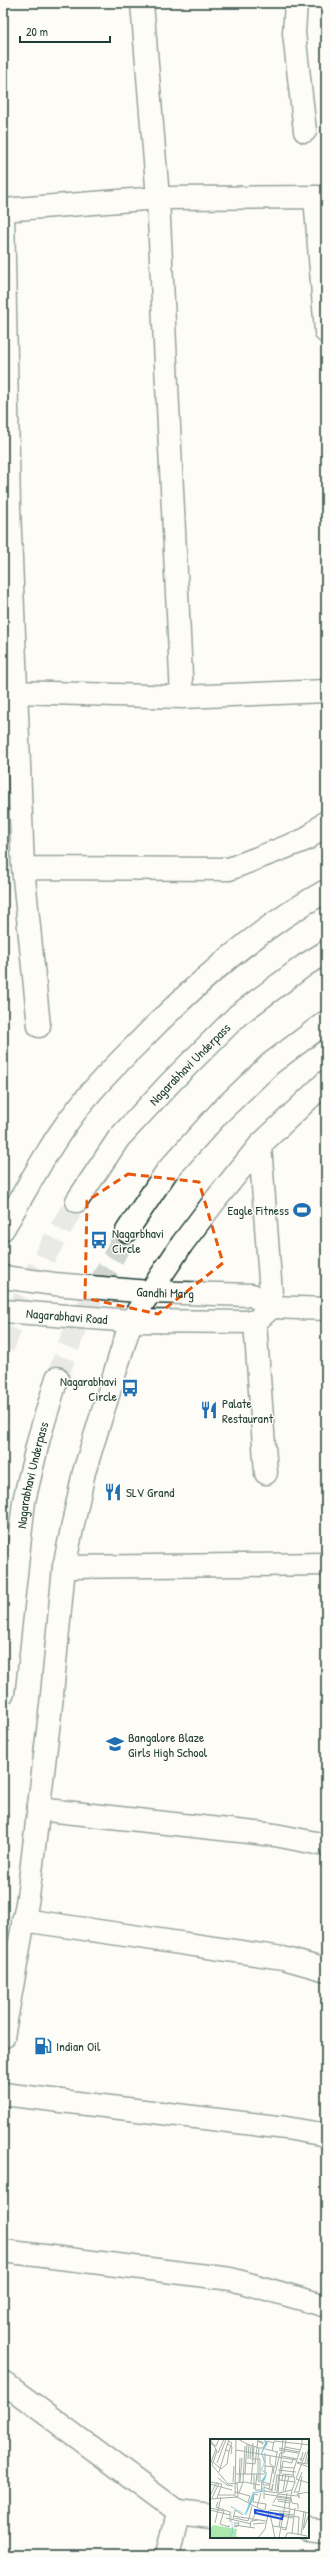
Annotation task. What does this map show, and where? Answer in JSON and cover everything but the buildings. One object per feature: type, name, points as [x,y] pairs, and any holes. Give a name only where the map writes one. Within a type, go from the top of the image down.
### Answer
[{"type":"main road","points":[[142,3],[158,198],[182,697]]},
{"type":"main road","points":[[296,3],[294,33],[304,131]]},
{"type":"main road","points":[[39,1026],[23,868],[9,507],[3,211],[158,198],[321,197],[326,332]]},
{"type":"main road","points":[[17,692],[182,697],[326,691]]},
{"type":"main road","points":[[23,868],[229,869],[307,838],[326,822]]},
{"type":"main road","points":[[3,1229],[72,1115],[119,1063],[173,1007],[217,968],[260,934],[326,891]]},
{"type":"main road","name":"Nagarabhavi Underpass","points":[[77,1201],[119,1138],[175,1078],[238,1015],[305,965],[326,952]]},
{"type":"main road","points":[[127,1231],[167,1171],[220,1112],[270,1064],[326,1022]]},
{"type":"main road","points":[[3,2037],[23,1920],[38,1809],[51,1705],[64,1566],[84,1472],[131,1321],[182,1244],[260,1145],[326,1082]]},
{"type":"main road","points":[[260,1145],[272,1308]]},
{"type":"main road","name":"Gandhi Marg","points":[[3,1277],[54,1284],[149,1292],[252,1295],[272,1308]]},
{"type":"main road","points":[[131,1321],[255,1322],[272,1308],[326,1309]]},
{"type":"main road","name":"Nagarabhavi Road","points":[[3,1311],[131,1321]]},
{"type":"main road","points":[[255,1322],[266,1473]]},
{"type":"main road","name":"Nagarabhavi Underpass","points":[[3,1692],[24,1501],[39,1438],[57,1378]]},
{"type":"main road","points":[[64,1566],[326,1564]]},
{"type":"main road","points":[[38,1809],[275,1835],[326,1845]]},
{"type":"main road","points":[[23,1920],[283,1958],[326,1970]]},
{"type":"main road","points":[[3,2094],[286,2128],[326,2135]]},
{"type":"main road","points":[[3,2251],[231,2279],[326,2306]]},
{"type":"main road","points":[[3,2382],[178,2512],[210,2516]]},
{"type":"main road","points":[[168,2555],[178,2512]]},
{"type":"main road","points":[[309,2530],[326,2532]]},
{"type":"highlighted area","points":[[128,1174],[199,1182],[223,1263],[158,1314],[85,1298],[87,1201]]},
{"type":"tunnel","points":[[3,1348],[36,1273],[77,1201]]},
{"type":"tunnel","points":[[57,1378],[72,1337],[127,1231]]},
{"type":"place","name":"Eagle Fitness","points":[[302,1210]]},
{"type":"place","name":"Nagarbhavi Circle","points":[[99,1240]]},
{"type":"place","name":"Nagarabhavi Circle","points":[[130,1388]]},
{"type":"place","name":"Palate Restaurant","points":[[209,1410]]},
{"type":"place","name":"SLV Grand","points":[[113,1492]]},
{"type":"place","name":"Bangalore Blaze Girls High School","points":[[115,1744]]},
{"type":"place","name":"Indian Oil","points":[[43,2046]]}]
